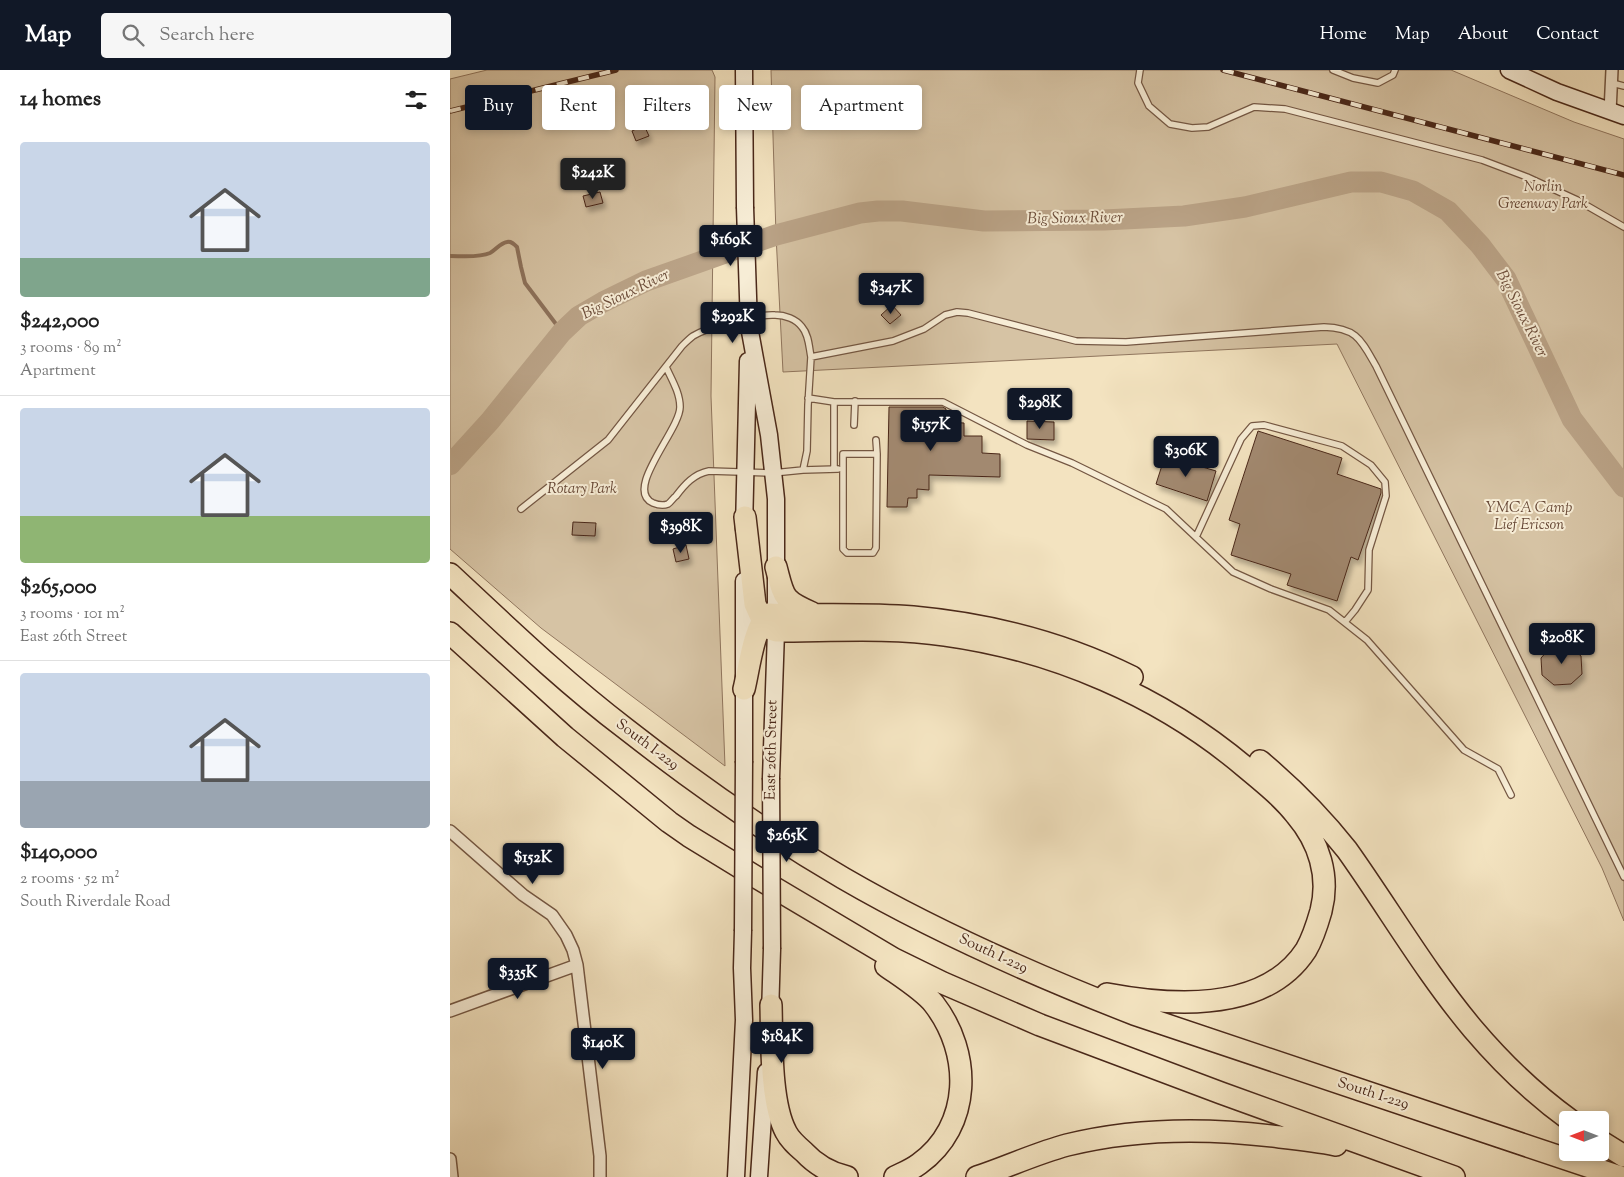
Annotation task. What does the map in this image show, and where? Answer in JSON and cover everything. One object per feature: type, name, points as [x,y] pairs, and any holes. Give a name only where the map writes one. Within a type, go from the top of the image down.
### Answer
[{"type":"highway","points":[[745,517],[755,604],[771,622],[944,635],[1007,647],[1043,657],[1110,682],[1169,713],[1203,734],[1238,761],[1297,816],[1308,832],[1321,860],[1324,872],[1323,904],[1314,935],[1306,950],[1295,964],[1283,975],[1252,993],[1208,1001],[1144,1000],[1100,992],[1014,965]]},
{"type":"highway","points":[[776,567],[784,597],[794,605],[813,613],[825,615],[912,617],[970,624],[1010,633],[1070,651],[1104,664],[1198,713],[1228,734],[1271,770],[1329,828],[1369,882],[1450,1000],[1473,1029],[1530,1087],[1559,1111]]},
{"type":"highway","name":"South I-229","points":[[454,578],[589,700],[687,775],[764,828],[842,877],[909,913],[1014,965],[1134,1014],[1620,1177]]},
{"type":"highway","points":[[771,622],[825,615]]},
{"type":"highway","points":[[744,690],[771,622]]},
{"type":"highway","points":[[450,633],[558,731],[669,822],[756,877],[894,959],[943,983],[1040,1025],[1445,1174]]},
{"type":"highway","points":[[808,908],[933,1002],[955,1042],[960,1057],[960,1099],[957,1114],[941,1142],[919,1164],[900,1174],[877,1177]]},
{"type":"highway","points":[[771,1005],[775,1095],[785,1130],[791,1139],[811,1159],[840,1176],[847,1177]]},
{"type":"highway","points":[[978,1177],[1066,1146],[1094,1139],[1124,1135],[1201,1131],[1246,1133],[1332,1144],[1445,1174]]},
{"type":"highway","points":[[1609,1147],[1624,1156]]},
{"type":"main road","name":"East 26th Street","points":[[736,1177],[744,1020],[742,968],[748,326],[744,70]]},
{"type":"main road","points":[[744,148],[750,70]]},
{"type":"main road","points":[[1509,70],[1557,92],[1617,114]]},
{"type":"main road","name":"East 26th Street","points":[[748,326],[769,435],[776,499],[776,567],[771,622],[771,1005],[759,1177]]},
{"type":"street","points":[[1612,70],[1617,114]]},
{"type":"street","points":[[450,831],[523,895],[552,916],[566,935],[577,965],[600,1156],[600,1177]]},
{"type":"street","points":[[450,1011],[577,965]]},
{"type":"street","points":[[450,1159],[452,1177]]},
{"type":"lane","points":[[1140,70],[1138,82],[1150,106],[1170,124],[1192,128],[1208,127],[1254,107],[1285,109],[1482,160],[1527,177],[1577,200],[1624,227]]},
{"type":"lane","points":[[1333,70],[1353,78],[1378,83],[1392,75],[1395,70]]},
{"type":"lane","points":[[1612,83],[1624,86]]},
{"type":"lane","points":[[811,357],[893,341],[924,329],[945,315],[957,312],[968,313],[1076,341],[1091,342],[1126,342],[1324,327],[1339,328],[1354,334],[1364,345],[1376,366],[1624,877]]},
{"type":"lane","points":[[520,509],[608,440],[682,346],[693,336],[722,325],[764,315],[789,317],[803,328],[807,337],[811,357],[807,451],[803,470]]},
{"type":"lane","points":[[666,367],[677,389],[680,408],[677,423],[644,483],[644,494],[651,502],[660,505],[670,503],[689,481],[700,473],[709,471],[773,473],[843,468]]},
{"type":"lane","points":[[808,398],[834,402],[943,402],[1027,446],[1072,463],[1166,509],[1233,572],[1271,589],[1329,610],[1367,640],[1464,750],[1498,770],[1511,795]]},
{"type":"lane","points":[[854,425],[855,401]]},
{"type":"lane","points":[[834,402],[834,469]]},
{"type":"lane","points":[[1196,537],[1241,439],[1252,426],[1264,425],[1342,446],[1371,465],[1384,482],[1386,496],[1369,550],[1368,590],[1356,610],[1344,622]]},
{"type":"lane","points":[[876,440],[877,454],[876,548],[873,553],[847,553],[843,549],[843,454],[877,454]]},
{"type":"green space","name":"Rotary Park","points":[[487,70],[712,70],[715,77],[711,396],[725,766],[541,628],[450,549],[450,79]]},
{"type":"green space","points":[[771,70],[1451,70],[1574,122],[1624,139],[1624,921],[1602,868],[1337,344],[783,372],[773,130],[791,130],[791,85],[771,85]]},
{"type":"building","points":[[646,130],[649,136],[636,141],[632,131]]},
{"type":"building","points":[[600,192],[603,203],[586,207],[583,196]]},
{"type":"building","points":[[892,305],[901,315],[890,324],[881,315]]},
{"type":"building","points":[[889,407],[943,407],[946,409],[946,422],[964,423],[964,436],[982,436],[982,453],[1000,454],[1000,477],[929,475],[929,490],[917,489],[917,498],[908,498],[907,507],[887,507]]},
{"type":"building","points":[[1027,421],[1054,422],[1054,440],[1027,439]]},
{"type":"building","points":[[1258,431],[1342,458],[1337,474],[1381,489],[1358,560],[1351,557],[1337,601],[1287,585],[1291,574],[1231,555],[1240,524],[1229,520]]},
{"type":"building","points":[[1165,456],[1216,471],[1207,501],[1156,484]]},
{"type":"building","points":[[573,522],[596,523],[595,536],[572,535]]},
{"type":"building","points":[[686,545],[689,559],[676,562],[673,549]]},
{"type":"building","points":[[1568,645],[1581,656],[1582,674],[1571,684],[1554,685],[1542,675],[1541,658],[1552,646]]},
{"type":"waterway","name":"Big Sioux River","points":[[450,465],[490,421],[562,332],[579,316],[646,281],[776,235],[860,213],[878,211],[902,211],[984,221],[1104,220],[1184,216],[1245,207],[1351,182],[1381,182],[1413,191],[1448,211],[1480,245],[1506,279],[1572,419],[1624,487]]},
{"type":"waterway","points":[[450,256],[481,256],[490,253],[500,245],[508,242],[512,243],[517,247],[525,283],[562,332]]},
{"type":"railway","points":[[450,111],[616,70]]},
{"type":"railway","points":[[1223,70],[1624,175]]},
{"type":"park label","name":"Norlin Greenway Park","points":[[1543,196]]},
{"type":"park label","name":"YMCA Camp Lief Ericson","points":[[1529,516]]}]
